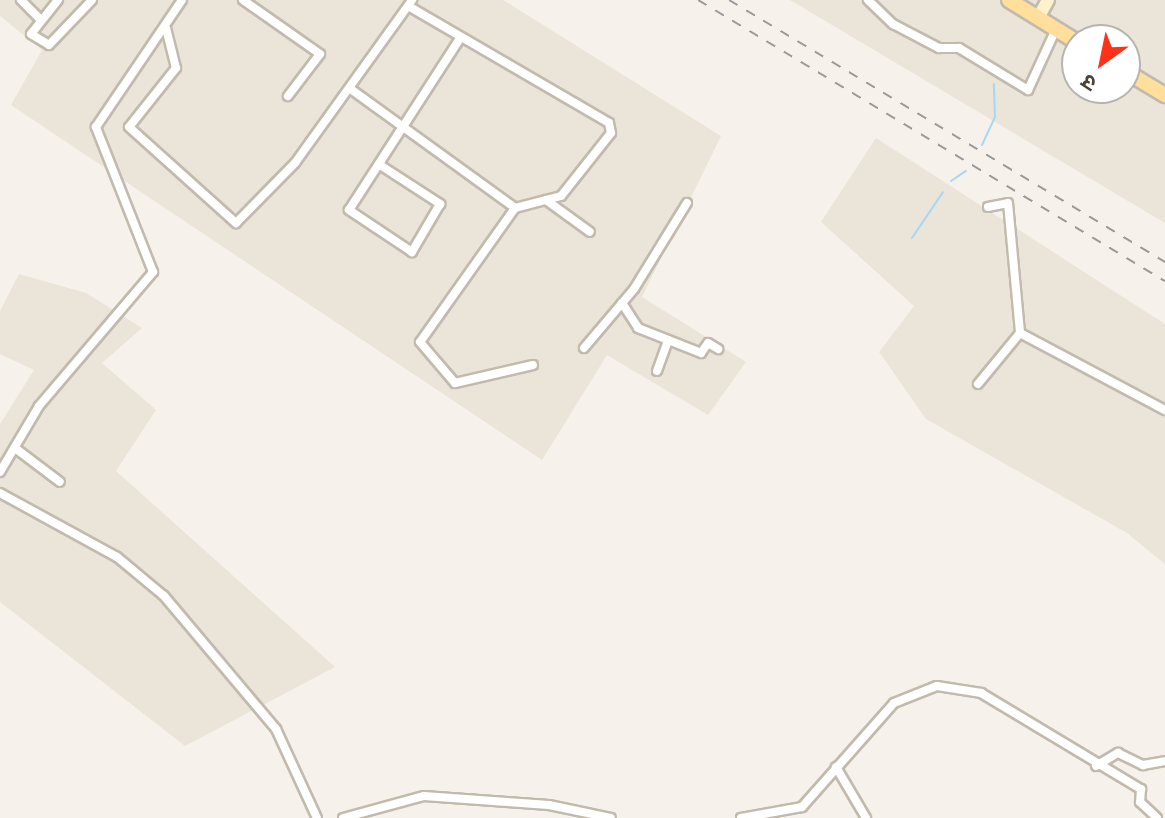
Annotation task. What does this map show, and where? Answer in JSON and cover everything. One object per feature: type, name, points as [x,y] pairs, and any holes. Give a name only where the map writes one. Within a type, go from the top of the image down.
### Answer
[{"type":"main road","points":[[1009,0],[1061,32]]},
{"type":"main road","points":[[1141,81],[1165,95]]},
{"type":"street","points":[[21,0],[40,19]]},
{"type":"street","points":[[58,0],[31,34],[49,45],[92,0]]},
{"type":"street","points":[[0,472],[39,406],[153,272],[96,127],[166,28],[182,0]]},
{"type":"street","points":[[243,0],[320,54],[288,96]]},
{"type":"street","points":[[868,0],[893,24],[939,48],[959,48],[1028,90],[1056,29]]},
{"type":"street","points":[[1038,18],[1048,0]]},
{"type":"street","points":[[166,28],[176,68],[129,127],[236,223],[352,90],[411,3],[461,37],[609,123],[611,133],[574,183],[546,200],[515,208],[420,342],[455,383],[533,365]]},
{"type":"street","points":[[380,165],[440,204],[412,252],[349,210],[461,37]]},
{"type":"street","points":[[352,90],[515,208]]},
{"type":"street","points":[[546,200],[590,232]]},
{"type":"street","points":[[584,348],[622,303],[687,203]]},
{"type":"street","points":[[978,384],[1020,333],[1008,218]]},
{"type":"street","points":[[622,303],[630,322],[701,353],[708,343],[718,349]]},
{"type":"street","points":[[1020,333],[1165,410]]},
{"type":"street","points":[[657,371],[668,340]]},
{"type":"street","points":[[15,448],[60,482]]},
{"type":"street","points":[[0,493],[117,557],[164,596],[276,729],[317,818]]},
{"type":"street","points":[[741,818],[802,807],[894,703],[937,686],[981,693],[1096,766],[1141,789],[1140,802],[1157,818]]},
{"type":"street","points":[[1096,766],[1118,753],[1143,765],[1165,761]]},
{"type":"street","points":[[836,767],[866,818]]},
{"type":"street","points":[[343,818],[424,796],[549,805],[611,818]]},
{"type":"shaded area","points":[[0,0],[503,0],[721,136],[642,297],[746,362],[708,415],[607,355],[542,460],[11,105],[42,50],[0,16]]},
{"type":"shaded area","points":[[790,0],[1165,0],[1165,223]]},
{"type":"shaded area","points":[[876,138],[1165,324],[1165,564],[1127,533],[926,419],[879,352],[914,306],[821,222]]},
{"type":"shaded area","points":[[19,274],[86,293],[142,328],[102,363],[156,410],[116,471],[335,667],[185,746],[0,602],[0,424],[34,370],[0,354],[0,311]]},
{"type":"waterway","points":[[982,145],[995,117],[994,84]]},
{"type":"waterway","points":[[951,181],[966,171]]},
{"type":"waterway","points":[[912,238],[943,192]]},
{"type":"railway","points":[[698,0],[1165,281]]},
{"type":"railway","points":[[729,0],[1165,262]]}]
